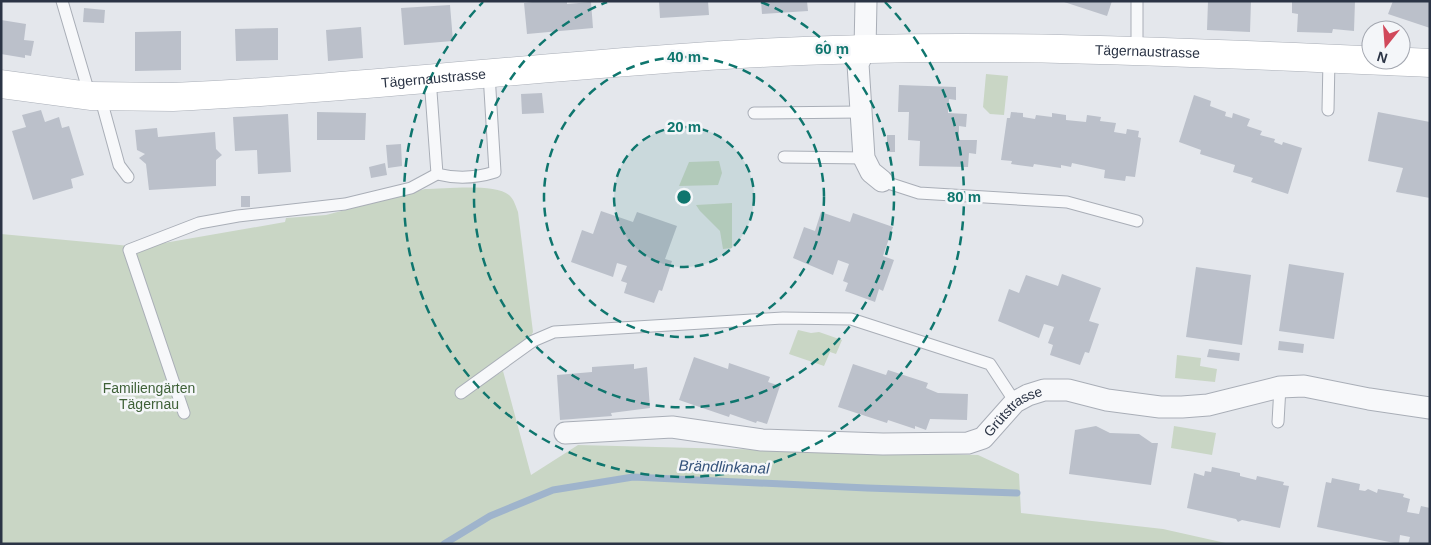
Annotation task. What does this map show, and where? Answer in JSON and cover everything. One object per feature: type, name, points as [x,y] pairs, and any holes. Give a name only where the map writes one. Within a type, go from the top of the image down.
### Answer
[{"type":"street","points":[[866,1],[865,49],[858,64],[864,158],[871,172],[882,181]]},
{"type":"street","name":"Tägernaustrasse","points":[[1,84],[95,96],[211,95],[759,53],[865,49],[1004,48],[1430,63]]},
{"type":"street","name":"Grütstrasse","points":[[565,433],[672,427],[762,440],[953,444],[983,438],[1015,402],[1028,394],[1044,390],[1068,390],[1108,400],[1160,407],[1182,407],[1208,405],[1280,387],[1312,387],[1369,399],[1430,408]]},
{"type":"lane","points":[[62,1],[119,166],[128,177]]},
{"type":"lane","points":[[1137,1],[1137,52]]},
{"type":"lane","points":[[1328,110],[1329,59]]},
{"type":"lane","points":[[184,413],[129,250],[198,224],[238,216],[345,204],[411,188],[437,174],[462,178],[480,177],[495,172],[489,74]]},
{"type":"lane","points":[[430,78],[437,174]]},
{"type":"lane","points":[[754,112],[861,112]]},
{"type":"lane","points":[[784,157],[864,158]]},
{"type":"lane","points":[[882,181],[919,193],[1067,202],[1137,221]]},
{"type":"lane","points":[[461,393],[533,341],[554,332],[783,318],[851,319],[990,364],[1015,402]]},
{"type":"lane","points":[[1278,422],[1280,387]]},
{"type":"green space","points":[[986,74],[1008,76],[1004,115],[990,114],[983,107]]},
{"type":"green space","points":[[719,161],[722,173],[718,185],[679,186],[689,162]]},
{"type":"green space","name":"Familiengärten Tägernau","points":[[425,189],[493,189],[509,195],[514,201],[518,212],[533,332],[530,338],[460,399],[503,371],[531,475],[578,445],[978,455],[1019,474],[1021,513],[1163,529],[1230,544],[1,544],[1,234],[141,247],[285,222],[286,218],[326,215]]},
{"type":"green space","points":[[732,203],[732,248],[723,249],[720,231],[696,205]]},
{"type":"green space","points":[[798,330],[811,333],[819,332],[842,340],[836,354],[830,352],[824,366],[789,354]]},
{"type":"green space","points":[[1177,355],[1201,358],[1200,366],[1217,369],[1215,382],[1175,378]]},
{"type":"green space","points":[[1174,426],[1216,433],[1212,455],[1171,448]]},
{"type":"building","points":[[567,1],[567,4],[591,2],[593,28],[527,34],[524,3]]},
{"type":"building","points":[[659,1],[708,1],[709,15],[660,18]]},
{"type":"building","points":[[761,1],[807,1],[808,11],[762,14]]},
{"type":"building","points":[[1061,1],[1112,1],[1107,16]]},
{"type":"building","points":[[1208,1],[1251,1],[1250,32],[1207,30]]},
{"type":"building","points":[[1292,1],[1355,1],[1354,31],[1333,29],[1332,33],[1297,32],[1298,14],[1292,13]]},
{"type":"building","points":[[1393,1],[1430,1],[1430,28],[1411,22],[1411,20],[1388,14]]},
{"type":"building","points":[[450,5],[453,41],[404,45],[401,8]]},
{"type":"building","points":[[84,8],[105,10],[104,23],[83,22]]},
{"type":"building","points":[[1,20],[26,24],[24,40],[34,41],[31,56],[25,55],[25,58],[1,54]]},
{"type":"building","points":[[361,27],[363,58],[328,61],[326,30]]},
{"type":"building","points":[[278,28],[278,60],[236,61],[235,29]]},
{"type":"building","points":[[181,31],[181,70],[135,71],[135,32]]},
{"type":"building","points":[[899,85],[956,87],[956,100],[949,99],[948,113],[967,114],[966,127],[959,126],[959,140],[977,140],[976,154],[969,153],[968,167],[919,166],[920,141],[908,140],[909,112],[898,112]]},
{"type":"building","points":[[542,93],[544,113],[522,114],[521,94]]},
{"type":"building","points":[[1194,95],[1211,101],[1210,106],[1226,112],[1225,116],[1232,118],[1233,113],[1250,119],[1247,126],[1262,131],[1260,135],[1275,139],[1274,142],[1282,145],[1283,142],[1302,148],[1288,194],[1251,182],[1253,178],[1233,172],[1235,165],[1200,154],[1201,150],[1179,142]]},
{"type":"building","points":[[41,110],[45,122],[59,117],[62,128],[69,126],[84,175],[71,179],[73,188],[33,200],[12,131],[26,127],[22,115]]},
{"type":"building","points":[[317,112],[366,113],[365,140],[317,140]]},
{"type":"building","points":[[1011,112],[1023,113],[1023,117],[1035,119],[1036,115],[1052,117],[1052,113],[1066,115],[1066,120],[1086,122],[1087,115],[1101,117],[1100,121],[1116,123],[1114,132],[1126,134],[1127,129],[1139,131],[1138,137],[1141,138],[1135,177],[1126,176],[1125,181],[1104,178],[1105,170],[1072,163],[1071,167],[1061,165],[1061,168],[1034,164],[1033,167],[1011,164],[1012,161],[1001,160],[1007,118],[1010,118]]},
{"type":"building","points":[[1378,112],[1430,122],[1430,198],[1396,192],[1403,168],[1368,161]]},
{"type":"building","points":[[288,114],[291,172],[258,174],[257,150],[235,151],[233,117]]},
{"type":"building","points":[[157,128],[158,137],[215,132],[216,149],[222,155],[216,160],[216,186],[149,190],[146,164],[139,158],[145,154],[137,150],[135,130]]},
{"type":"building","points":[[887,135],[895,135],[895,152],[887,152]]},
{"type":"building","points":[[401,144],[402,166],[388,168],[386,145]]},
{"type":"building","points":[[385,163],[387,175],[371,178],[369,167]]},
{"type":"building","points":[[241,196],[250,196],[250,207],[241,207]]},
{"type":"building","points":[[601,211],[633,222],[637,212],[677,226],[665,259],[672,261],[662,291],[659,290],[654,303],[624,293],[627,283],[621,281],[627,266],[617,263],[613,277],[571,262],[582,230],[593,234]]},
{"type":"building","points":[[821,212],[850,222],[853,213],[893,227],[883,256],[894,260],[883,291],[879,289],[875,302],[845,291],[848,283],[843,281],[849,264],[838,260],[833,275],[793,258],[804,227],[815,231]]},
{"type":"building","points":[[1289,264],[1344,273],[1334,339],[1279,331]]},
{"type":"building","points":[[1196,267],[1251,275],[1242,345],[1186,337]]},
{"type":"building","points":[[1062,274],[1101,288],[1089,321],[1099,324],[1089,353],[1085,352],[1080,365],[1050,355],[1053,345],[1048,343],[1054,327],[1044,324],[1039,338],[998,321],[1009,289],[1019,293],[1026,275],[1058,286]]},
{"type":"building","points":[[1279,341],[1304,344],[1303,353],[1278,350]]},
{"type":"building","points":[[1209,349],[1240,353],[1239,361],[1207,357]]},
{"type":"building","points":[[694,357],[728,369],[729,363],[770,377],[768,382],[780,386],[767,424],[757,421],[756,423],[730,414],[729,417],[679,400]]},
{"type":"building","points":[[634,364],[634,369],[647,367],[650,408],[611,413],[612,416],[560,420],[557,375],[592,372],[592,367]]},
{"type":"building","points":[[853,364],[886,375],[888,370],[928,383],[926,388],[938,393],[968,394],[967,420],[930,419],[926,430],[915,426],[915,429],[888,420],[887,423],[838,407]]},
{"type":"building","points":[[1096,426],[1110,433],[1139,434],[1152,443],[1158,443],[1151,485],[1069,474],[1075,430]]},
{"type":"building","points":[[1212,467],[1240,473],[1240,476],[1256,480],[1257,476],[1284,482],[1283,485],[1289,486],[1280,528],[1242,520],[1238,522],[1236,519],[1187,508],[1194,473],[1204,476],[1205,471],[1211,472]]},
{"type":"building","points":[[1332,478],[1360,484],[1359,490],[1365,491],[1368,489],[1377,493],[1378,489],[1404,494],[1403,497],[1410,499],[1407,512],[1419,514],[1421,506],[1430,508],[1430,544],[1408,544],[1410,537],[1400,535],[1399,544],[1317,527],[1326,482],[1331,483]]},
{"type":"waterway","name":"Brändlinkanal","points":[[444,544],[490,516],[553,490],[633,477],[1017,493]]}]
